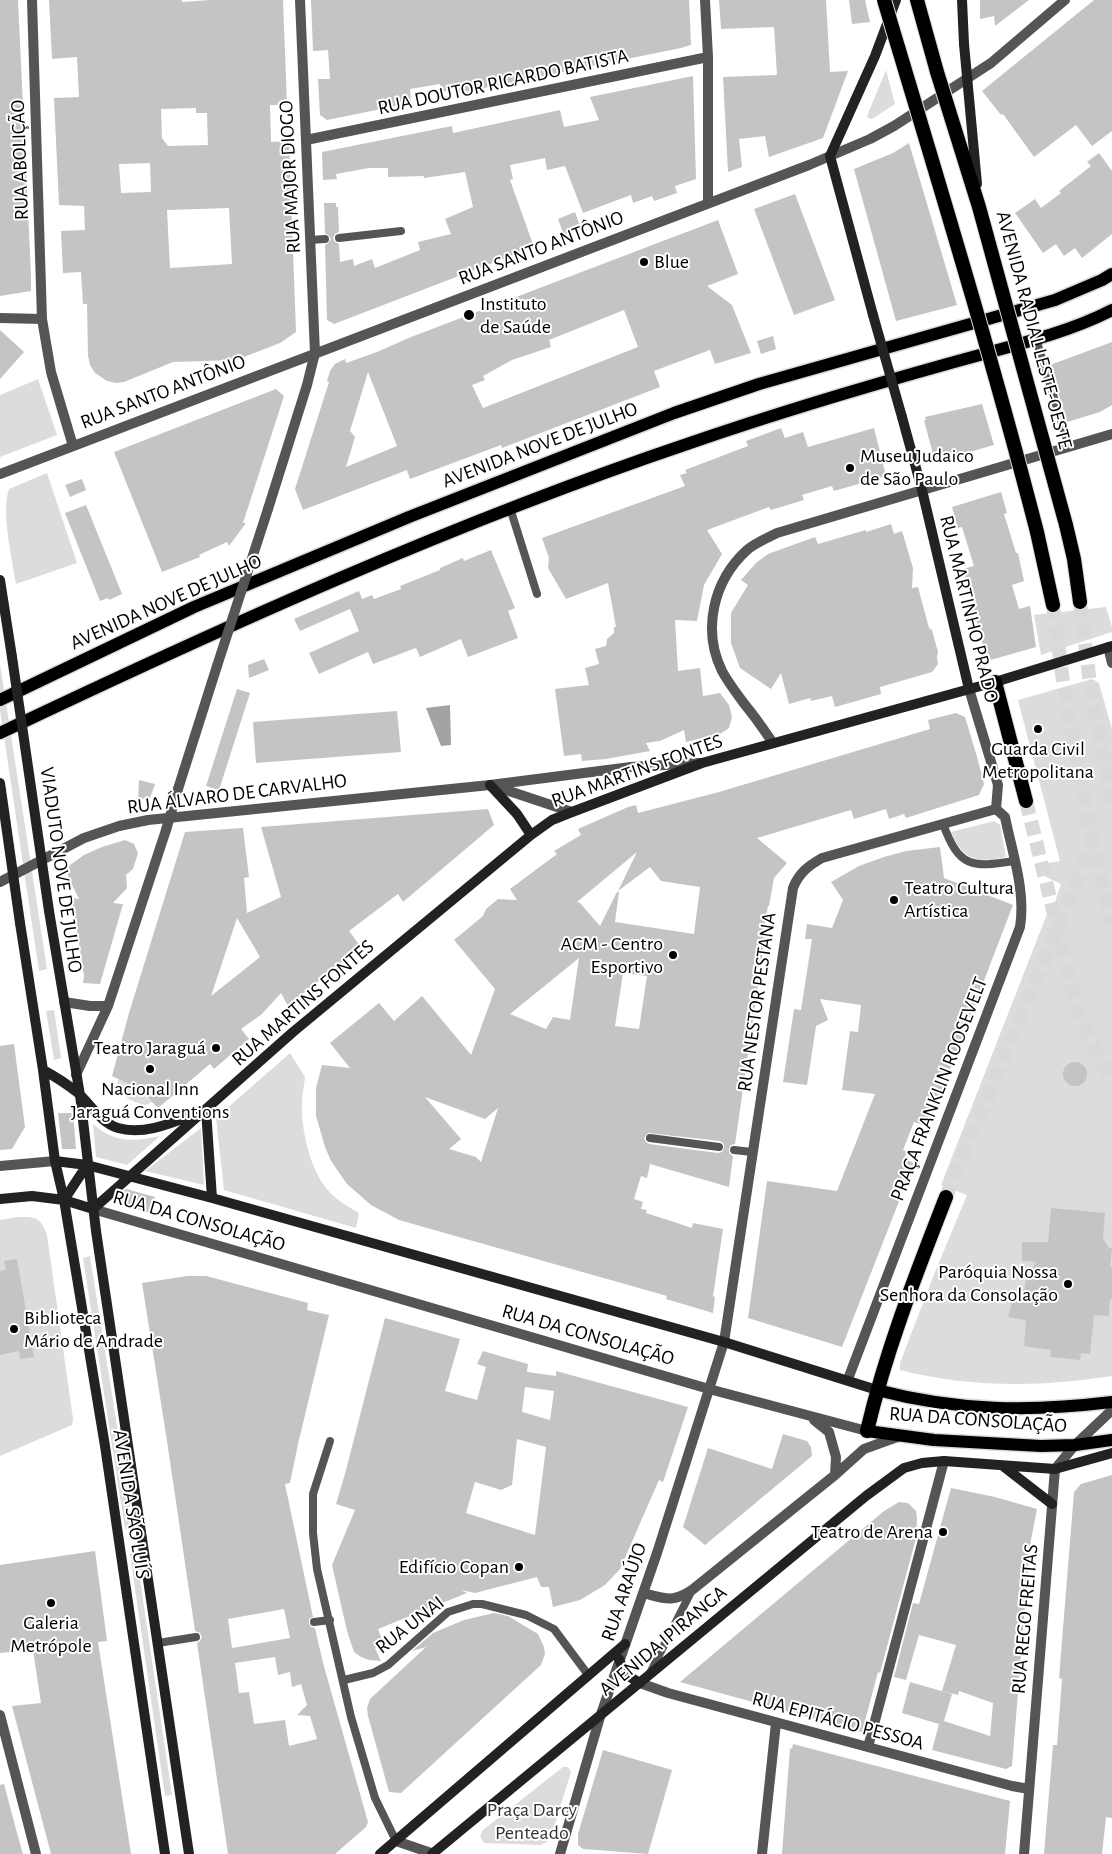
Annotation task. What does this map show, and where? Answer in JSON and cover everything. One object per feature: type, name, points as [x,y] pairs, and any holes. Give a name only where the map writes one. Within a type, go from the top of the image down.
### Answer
[{"type":"highway","points":[[884,0],[970,284],[1037,532],[1053,605]]},
{"type":"highway","name":"AVENIDA RADIAL LESTE-OESTE","points":[[917,0],[979,207],[1066,525],[1074,559],[1080,602]]},
{"type":"highway","points":[[995,682],[1026,801]]},
{"type":"highway","points":[[867,1431],[877,1390],[901,1313],[946,1197]]},
{"type":"main road","points":[[830,156],[875,56],[896,0]]},
{"type":"main road","points":[[962,0],[968,97],[979,207]]},
{"type":"main road","name":"RUA MARTINHO PRADO","points":[[830,156],[922,490],[969,689]]},
{"type":"main road","name":"AVENIDA NOVE DE JULHO","points":[[0,700],[194,607],[409,517],[674,413],[759,384],[1055,300],[1112,274]]},
{"type":"main road","points":[[0,733],[109,680],[248,617],[510,508],[708,436],[1036,339],[1112,310]]},
{"type":"main road","name":"VIADUTO NOVE DE JULHO","points":[[0,580],[50,918],[80,1095],[87,1165]]},
{"type":"main road","name":"RUA MARTINS FONTES","points":[[93,1209],[293,1032],[531,834],[552,820],[702,762],[995,682],[1110,646]]},
{"type":"main road","points":[[0,783],[55,1161]]},
{"type":"main road","points":[[490,785],[517,814],[531,834]]},
{"type":"main road","name":"RUA MARTINS FONTES","points":[[43,1070],[80,1095],[110,1125],[128,1130],[152,1128],[206,1110]]},
{"type":"main road","points":[[206,1110],[212,1198]]},
{"type":"main road","name":"RUA DA CONSOLAÇÃO","points":[[55,1161],[87,1165],[212,1198],[724,1342],[908,1398],[986,1408],[1030,1408],[1112,1402]]},
{"type":"main road","name":"AVENIDA SÃO LUÍS","points":[[55,1161],[64,1200],[105,1446],[165,1854]]},
{"type":"main road","points":[[64,1200],[87,1165]]},
{"type":"main road","name":"AVENIDA SÃO LUÍS","points":[[87,1165],[190,1854]]},
{"type":"main road","name":"RUA DA CONSOLAÇÃO","points":[[0,1200],[32,1196],[64,1200],[93,1209]]},
{"type":"main road","name":"RUA DA CONSOLAÇÃO","points":[[867,1431],[934,1440],[1041,1446],[1075,1445],[1112,1440]]},
{"type":"main road","name":"RUA DA CONSOLAÇÃO","points":[[922,1463],[944,1461],[1055,1470],[1112,1453]]},
{"type":"main road","name":"AVENIDA IPIRANGA","points":[[433,1854],[891,1476],[904,1468],[922,1463]]},
{"type":"main road","points":[[1002,1465],[1052,1504]]},
{"type":"main road","name":"AVENIDA IPIRANGA","points":[[380,1854],[625,1644]]},
{"type":"main road","points":[[619,1659],[625,1674],[640,1683]]},
{"type":"street","name":"RUA ABOLIÇÃO","points":[[32,0],[42,319],[51,372],[73,446]]},
{"type":"street","name":"RUA MAJOR DIOGO","points":[[76,1075],[108,1006],[268,509],[307,385],[315,353],[300,0]]},
{"type":"street","points":[[704,0],[708,57],[708,203]]},
{"type":"street","name":"RUA SANTO ANTÔNIO","points":[[0,474],[708,203],[870,139],[894,126],[991,63],[1065,0]]},
{"type":"street","name":"RUA DOUTOR RICARDO BATISTA","points":[[306,140],[708,57]]},
{"type":"street","points":[[0,318],[42,319]]},
{"type":"street","points":[[773,743],[723,673],[716,656],[712,629],[713,608],[717,594],[727,574],[748,549],[777,533],[1112,434]]},
{"type":"street","points":[[1110,646],[1112,663]]},
{"type":"street","name":"RUA MARTINHO PRADO","points":[[969,689],[998,786],[996,810]]},
{"type":"street","name":"RUA ÁLVARO DE CARVALHO","points":[[0,882],[84,838],[119,826],[148,820],[490,785],[631,767],[702,762]]},
{"type":"street","name":"RUA ÁLVARO DE CARVALHO","points":[[490,785],[572,812]]},
{"type":"street","name":"RUA NESTOR PESTANA","points":[[724,1342],[790,897],[798,876],[808,866],[822,858],[996,810]]},
{"type":"street","name":"PRAÇA FRANKLIN ROOSEVELT","points":[[848,1380],[1020,926],[1022,913],[1021,897],[1005,817],[996,810]]},
{"type":"street","points":[[64,1002],[90,1006],[108,1006]]},
{"type":"street","name":"RUA DA CONSOLAÇÃO","points":[[0,1166],[55,1161]]},
{"type":"street","name":"RUA DA CONSOLAÇÃO","points":[[93,1209],[709,1389],[867,1431]]},
{"type":"street","name":"RUA ARAÚJO","points":[[560,1854],[600,1717],[644,1593],[724,1342]]},
{"type":"street","points":[[1055,1470],[1075,1445],[1112,1410]]},
{"type":"street","points":[[810,1416],[829,1432],[836,1457],[835,1475]]},
{"type":"street","name":"AVENIDA IPIRANGA","points":[[644,1593],[673,1600],[692,1590],[835,1475],[864,1449],[901,1435]]},
{"type":"street","points":[[868,1747],[944,1461]]},
{"type":"street","name":"RUA REGO FREITAS","points":[[1024,1854],[1055,1470]]},
{"type":"street","name":"RUA EPITÁCIO PESSOA","points":[[640,1683],[668,1693],[776,1723],[1029,1789]]},
{"type":"street","points":[[0,1715],[36,1854]]},
{"type":"street","points":[[762,1854],[776,1723]]},
{"type":"street","points":[[396,1841],[433,1854]]},
{"type":"lane","points":[[339,238],[401,231]]},
{"type":"lane","points":[[310,240],[325,239]]},
{"type":"lane","points":[[1036,339],[1069,447]]},
{"type":"lane","points":[[510,508],[537,594]]},
{"type":"lane","points":[[943,824],[958,855],[966,861],[990,865],[1014,861]]},
{"type":"lane","points":[[650,1138],[719,1147]]},
{"type":"lane","points":[[734,1150],[752,1152]]},
{"type":"lane","points":[[330,1441],[313,1494],[313,1533],[317,1569],[351,1717],[375,1798],[396,1841]]},
{"type":"lane","points":[[650,1674],[692,1590]]},
{"type":"lane","name":"RUA UNAI","points":[[344,1680],[373,1673],[388,1665],[448,1612],[472,1604],[482,1604],[526,1615],[554,1629],[589,1676]]},
{"type":"lane","points":[[314,1622],[330,1620]]},
{"type":"lane","points":[[158,1643],[196,1637]]},
{"type":"green space","points":[[886,70],[895,104],[872,119],[868,118],[867,116]]},
{"type":"green space","points":[[38,379],[57,435],[0,457],[0,395]]},
{"type":"green space","points":[[47,473],[77,563],[16,584],[6,510],[9,489]]},
{"type":"green space","points":[[1106,607],[1112,632],[1041,655],[1034,615]]},
{"type":"green space","points":[[0,664],[47,969],[39,971],[0,710]]},
{"type":"green space","points":[[1092,679],[1099,683],[1112,729],[1112,1376],[1033,1384],[1006,1384],[953,1380],[900,1370],[900,1363],[967,1195],[941,1185],[1049,909],[1052,911],[1061,884],[1046,877],[1038,865],[1060,861],[1018,700]]},
{"type":"green space","points":[[994,821],[1000,825],[1006,857],[987,860],[973,858],[961,849],[951,832]]},
{"type":"green space","points":[[54,1010],[61,1058],[54,1060],[46,1011]]},
{"type":"green space","points":[[290,1053],[305,1077],[302,1119],[312,1162],[321,1181],[330,1193],[359,1213],[356,1228],[224,1190],[216,1118]]},
{"type":"green space","points":[[119,1079],[132,1086],[152,1102],[146,1105],[136,1103],[128,1098],[119,1088],[117,1083]]},
{"type":"green space","points":[[93,1124],[117,1138],[133,1140],[160,1136],[127,1165],[96,1157]]},
{"type":"green space","points":[[201,1128],[204,1185],[145,1171]]},
{"type":"green space","points":[[18,1217],[37,1219],[47,1235],[73,1419],[72,1425],[0,1456],[0,1220]]},
{"type":"green space","points":[[90,1256],[133,1527],[125,1529],[83,1258]]},
{"type":"green space","points":[[136,1553],[172,1795],[165,1796],[130,1554]]},
{"type":"green space","name":"Praça Darcy Penteado","points":[[563,1767],[568,1767],[571,1772],[550,1840],[541,1845],[484,1843],[480,1836],[483,1830]]},
{"type":"shaded area","points":[[450,705],[451,745],[441,746],[426,708]]},
{"type":"building","points":[[0,0],[18,0],[31,291],[0,296]]},
{"type":"building","points":[[49,0],[182,0],[182,2],[283,0],[287,105],[270,105],[271,142],[289,141],[296,332],[280,343],[236,360],[173,362],[124,382],[116,383],[107,381],[95,373],[90,365],[88,356],[87,304],[83,304],[81,272],[63,273],[61,231],[85,230],[84,206],[59,205],[54,98],[79,97],[77,57],[52,59]],"holes":[[[196,108],[196,113],[207,113],[208,145],[168,146],[162,138],[161,109]],[[150,163],[151,192],[121,193],[119,164]],[[229,208],[232,264],[170,268],[167,210]]]},
{"type":"building","points":[[311,0],[689,0],[691,45],[459,93],[458,88],[442,92],[440,84],[410,89],[411,103],[327,120],[320,115],[318,79],[330,79],[328,50],[313,51]]},
{"type":"building","points":[[719,0],[826,0],[830,72],[848,71],[823,138],[769,157],[765,136],[739,139],[742,167],[728,172],[723,77],[777,75],[774,27],[721,29]]},
{"type":"building","points":[[849,0],[865,0],[870,22],[852,24]]},
{"type":"building","points":[[980,0],[1029,0],[995,26],[994,16],[980,19]]},
{"type":"building","points":[[1094,0],[1112,0],[1112,131],[1092,146],[1076,125],[1034,157],[1003,114],[1001,115],[982,91]]},
{"type":"building","points":[[693,76],[696,179],[675,186],[677,193],[654,201],[652,196],[633,203],[631,195],[583,213],[565,166],[547,170],[545,158],[510,165],[513,179],[510,180],[534,247],[334,324],[327,320],[325,245],[331,239],[325,233],[324,203],[336,203],[336,207],[338,207],[339,232],[333,238],[339,244],[340,262],[353,259],[354,266],[372,259],[375,268],[420,250],[418,242],[451,234],[445,219],[473,207],[465,172],[424,178],[424,176],[388,177],[388,168],[369,168],[336,174],[337,179],[323,180],[322,152],[452,126],[453,133],[560,110],[564,127],[599,120],[590,97]]},
{"type":"building","points":[[909,143],[957,305],[896,321],[854,169],[893,153]]},
{"type":"building","points":[[1099,153],[1112,171],[1112,234],[1082,258],[1075,248],[1064,256],[1056,244],[1043,253],[1015,213],[1035,199],[1041,208],[1091,166],[1087,162]]},
{"type":"building","points":[[795,194],[835,300],[794,315],[754,209]]},
{"type":"building","points":[[575,212],[581,229],[564,235],[558,219]]},
{"type":"building","points":[[718,220],[738,274],[707,286],[732,305],[751,353],[715,364],[710,350],[654,371],[660,387],[502,448],[501,445],[410,479],[407,470],[303,510],[295,489],[329,382],[327,381],[330,371],[335,364],[345,359],[346,363]],"holes":[[[624,310],[638,347],[483,408],[472,385],[485,380],[483,376],[512,360],[551,347],[549,340]],[[368,372],[397,446],[346,467],[355,437],[350,431]]]},
{"type":"building","points":[[0,330],[24,352],[0,379]]},
{"type":"building","points":[[773,336],[776,349],[761,354],[757,341]]},
{"type":"building","points":[[1112,342],[1112,405],[1100,412],[1067,422],[1050,365]]},
{"type":"building","points":[[276,389],[284,396],[243,523],[246,523],[229,546],[227,542],[199,555],[200,557],[162,572],[114,452]]},
{"type":"building","points":[[982,404],[994,445],[935,462],[924,420],[926,420],[925,417]]},
{"type":"building","points":[[781,428],[785,438],[803,432],[808,447],[874,428],[886,476],[834,491],[832,486],[802,495],[804,500],[771,510],[769,507],[707,530],[722,554],[704,585],[697,621],[675,620],[678,671],[700,668],[703,696],[720,693],[729,705],[732,717],[729,728],[720,734],[686,742],[684,730],[660,741],[646,743],[650,751],[606,759],[582,761],[581,754],[564,756],[555,689],[589,685],[585,668],[599,664],[595,649],[606,646],[607,639],[614,633],[614,627],[616,627],[608,583],[566,599],[548,568],[549,558],[542,538],[685,486],[680,475],[687,473],[685,470],[748,446],[746,441]]},
{"type":"building","points":[[82,479],[86,490],[70,497],[65,485]]},
{"type":"building","points":[[1001,492],[1007,513],[1004,514],[1016,553],[1018,553],[1024,581],[1012,585],[1019,609],[1030,606],[1036,647],[987,661],[963,569],[974,566],[962,527],[958,528],[952,507]]},
{"type":"building","points":[[86,505],[122,594],[109,600],[108,598],[100,601],[65,513]]},
{"type":"building","points":[[891,524],[894,534],[902,531],[913,568],[912,588],[918,587],[929,628],[932,630],[938,652],[938,664],[932,672],[880,687],[881,694],[835,707],[832,696],[811,701],[810,698],[789,704],[781,673],[771,689],[740,668],[731,643],[731,613],[748,585],[741,580],[756,563],[768,554],[815,537],[818,544]]},
{"type":"building","points":[[491,550],[515,608],[508,611],[518,638],[468,657],[461,639],[420,657],[416,648],[373,664],[368,652],[319,674],[309,653],[359,631],[350,609],[300,631],[294,619],[359,591],[362,599],[372,595],[374,599],[401,589],[400,586],[440,570],[440,568],[463,558],[464,561]]},
{"type":"building","points":[[264,659],[269,670],[249,678],[248,665]]},
{"type":"building","points":[[237,689],[250,693],[219,790],[206,786]]},
{"type":"building","points":[[397,711],[401,752],[256,763],[253,722]]},
{"type":"building","points":[[956,713],[965,717],[984,784],[979,795],[906,818],[904,814],[889,819],[886,809],[854,819],[851,810],[757,838],[787,863],[774,878],[768,906],[735,1144],[731,1145],[729,1149],[729,1153],[733,1156],[729,1187],[650,1164],[647,1178],[641,1176],[634,1199],[643,1202],[641,1209],[647,1210],[646,1213],[692,1228],[693,1223],[723,1229],[713,1296],[715,1297],[713,1313],[666,1299],[667,1296],[399,1220],[371,1205],[347,1184],[331,1161],[316,1116],[316,1088],[322,1065],[350,1068],[330,1043],[379,1003],[394,1021],[422,996],[471,1055],[495,989],[454,940],[483,916],[486,909],[498,899],[517,900],[510,889],[557,854],[554,851],[581,835],[578,829],[628,807],[636,805],[638,813],[719,792],[930,729],[928,720]],"holes":[[[637,852],[618,891],[650,867],[661,881],[700,887],[694,934],[615,922],[619,892],[617,892],[600,926],[577,902]],[[579,958],[570,1020],[553,1017],[546,1029],[510,1014]],[[623,973],[647,976],[639,1029],[615,1026]],[[425,1097],[485,1119],[498,1108],[481,1162],[476,1157],[449,1149],[461,1139]],[[648,1133],[720,1141],[724,1144],[724,1148],[722,1152],[718,1153],[649,1144],[644,1138]]]},
{"type":"building","points":[[139,780],[155,784],[150,798],[138,799]]},
{"type":"building","points":[[488,809],[494,825],[403,902],[398,894],[349,931],[361,947],[288,1006],[281,993],[262,1014],[241,1029],[249,1039],[214,1069],[210,1064],[158,1108],[139,1089],[112,1076],[129,1013],[185,832],[243,828],[249,877],[244,878],[247,913],[281,897],[261,827]],"holes":[[[237,918],[260,957],[211,996]]]},
{"type":"building","points":[[125,840],[134,844],[138,853],[133,869],[126,875],[127,888],[113,903],[123,904],[100,984],[83,983],[84,976],[72,898],[79,899],[68,877],[68,868],[84,855]]},
{"type":"building","points":[[940,847],[944,878],[1013,905],[928,1127],[914,1122],[903,1150],[907,1152],[904,1159],[914,1163],[842,1347],[748,1318],[767,1181],[837,1191],[875,1094],[842,1090],[850,1031],[858,1032],[861,1005],[820,999],[828,1020],[816,1026],[807,1085],[783,1082],[794,1009],[801,1010],[812,939],[805,939],[807,924],[832,928],[843,900],[831,882],[859,866],[884,857],[906,851]]},
{"type":"building","points":[[14,1044],[25,1127],[12,1149],[0,1150],[0,1046]]},
{"type":"building","points":[[1075,1062],[1083,1066],[1087,1074],[1083,1082],[1075,1086],[1067,1082],[1063,1074],[1067,1066]]},
{"type":"building","points":[[58,1113],[73,1113],[76,1149],[62,1149]]},
{"type":"building","points":[[126,1189],[155,1197],[150,1213],[117,1203],[119,1195]]},
{"type":"building","name":"Paróquia Nossa Senhora da Consolação","points":[[1051,1208],[1105,1213],[1103,1238],[1109,1248],[1112,1248],[1110,1267],[1112,1267],[1112,1299],[1110,1299],[1109,1316],[1094,1315],[1090,1354],[1081,1353],[1080,1360],[1050,1357],[1051,1350],[1024,1346],[1026,1320],[1008,1317],[1013,1298],[1024,1299],[1025,1283],[1036,1262],[1022,1261],[1022,1242],[1048,1242]]},
{"type":"building","name":"Biblioteca Mário de Andrade","points":[[17,1259],[34,1357],[20,1359],[19,1351],[0,1355],[0,1271],[6,1270],[4,1261]]},
{"type":"building","points":[[187,1276],[206,1276],[308,1303],[307,1310],[329,1315],[290,1483],[285,1484],[313,1617],[309,1619],[309,1623],[311,1627],[315,1628],[323,1663],[368,1822],[366,1827],[335,1854],[228,1854],[197,1643],[202,1637],[200,1633],[195,1631],[142,1283]],"holes":[[[284,1609],[290,1638],[232,1648],[228,1619]],[[275,1657],[278,1675],[290,1672],[292,1687],[301,1684],[307,1705],[297,1715],[310,1716],[317,1739],[289,1746],[285,1720],[254,1724],[249,1692],[239,1693],[235,1663]]]},
{"type":"building","points":[[385,1318],[460,1339],[445,1391],[477,1400],[486,1367],[477,1364],[483,1351],[528,1364],[527,1372],[556,1376],[556,1371],[688,1407],[663,1482],[659,1480],[620,1569],[605,1585],[580,1600],[553,1607],[549,1587],[541,1587],[537,1577],[475,1593],[461,1590],[467,1593],[378,1629],[383,1642],[375,1648],[381,1661],[369,1660],[354,1652],[347,1631],[332,1565],[355,1510],[336,1504]],"holes":[[[525,1387],[554,1391],[550,1420],[522,1412]],[[517,1439],[546,1447],[535,1535],[466,1513],[475,1482],[501,1490],[512,1485]]]},
{"type":"building","points":[[783,1434],[807,1441],[811,1447],[812,1456],[705,1545],[683,1527],[708,1448],[772,1469]]},
{"type":"building","points":[[1112,1475],[1112,1818],[1106,1817],[1102,1854],[1044,1854],[1053,1745],[1057,1745],[1062,1679],[1059,1678],[1074,1492],[1081,1484]]},
{"type":"building","points":[[951,1488],[995,1497],[1037,1509],[1030,1545],[1012,1766],[1006,1769],[932,1750],[939,1724],[902,1713],[910,1682],[952,1694],[944,1721],[990,1736],[993,1703],[959,1691],[958,1695],[942,1691],[956,1645],[919,1635],[906,1680],[894,1677],[913,1603],[919,1604]]},
{"type":"building","points":[[899,1502],[908,1503],[916,1511],[916,1538],[880,1673],[878,1672],[862,1732],[680,1682],[884,1511]]},
{"type":"building","points":[[95,1551],[107,1641],[98,1642],[131,1854],[51,1854],[12,1706],[41,1703],[33,1650],[0,1653],[0,1565]]},
{"type":"building","points":[[494,1613],[508,1616],[538,1634],[545,1654],[541,1665],[401,1793],[389,1792],[368,1716],[367,1708],[370,1699],[426,1647],[412,1651],[433,1633],[464,1620]]},
{"type":"building","points":[[793,1744],[1010,1801],[1005,1854],[782,1854],[790,1748],[792,1749]]},
{"type":"building","points":[[603,1750],[672,1770],[648,1854],[583,1849],[578,1845],[578,1834]]},
{"type":"building","points":[[4,1784],[23,1854],[0,1854],[0,1785]]},
{"type":"tunnel","points":[[1080,602],[1090,684],[1112,802]]},
{"type":"tunnel","points":[[1053,605],[1064,689],[1093,843],[1112,925]]},
{"type":"tunnel","points":[[1026,801],[1078,1011],[1112,1083]]},
{"type":"tunnel","points":[[946,1197],[1093,843]]},
{"type":"place","name":"Blue","points":[[644,262]]},
{"type":"place","name":"Instituto de Saúde","points":[[469,315]]},
{"type":"place","name":"Museu Judaico de São Paulo","points":[[850,468]]},
{"type":"place","name":"Guarda Civil Metropolitana","points":[[1038,729]]},
{"type":"place","name":"Teatro Cultura Artística","points":[[894,900]]},
{"type":"place","name":"ACM - Centro Esportivo","points":[[673,955]]},
{"type":"place","name":"Teatro Jaraguá","points":[[216,1048]]},
{"type":"place","name":"Nacional Inn Jaraguá Conventions","points":[[150,1069]]},
{"type":"place","name":"Paróquia Nossa Senhora da Consolação","points":[[1068,1284]]},
{"type":"place","name":"Biblioteca Mário de Andrade","points":[[14,1329]]},
{"type":"place","name":"Teatro de Arena","points":[[943,1532]]},
{"type":"place","name":"Edifício Copan","points":[[519,1567]]},
{"type":"place","name":"Galeria Metrópole","points":[[51,1603]]}]
